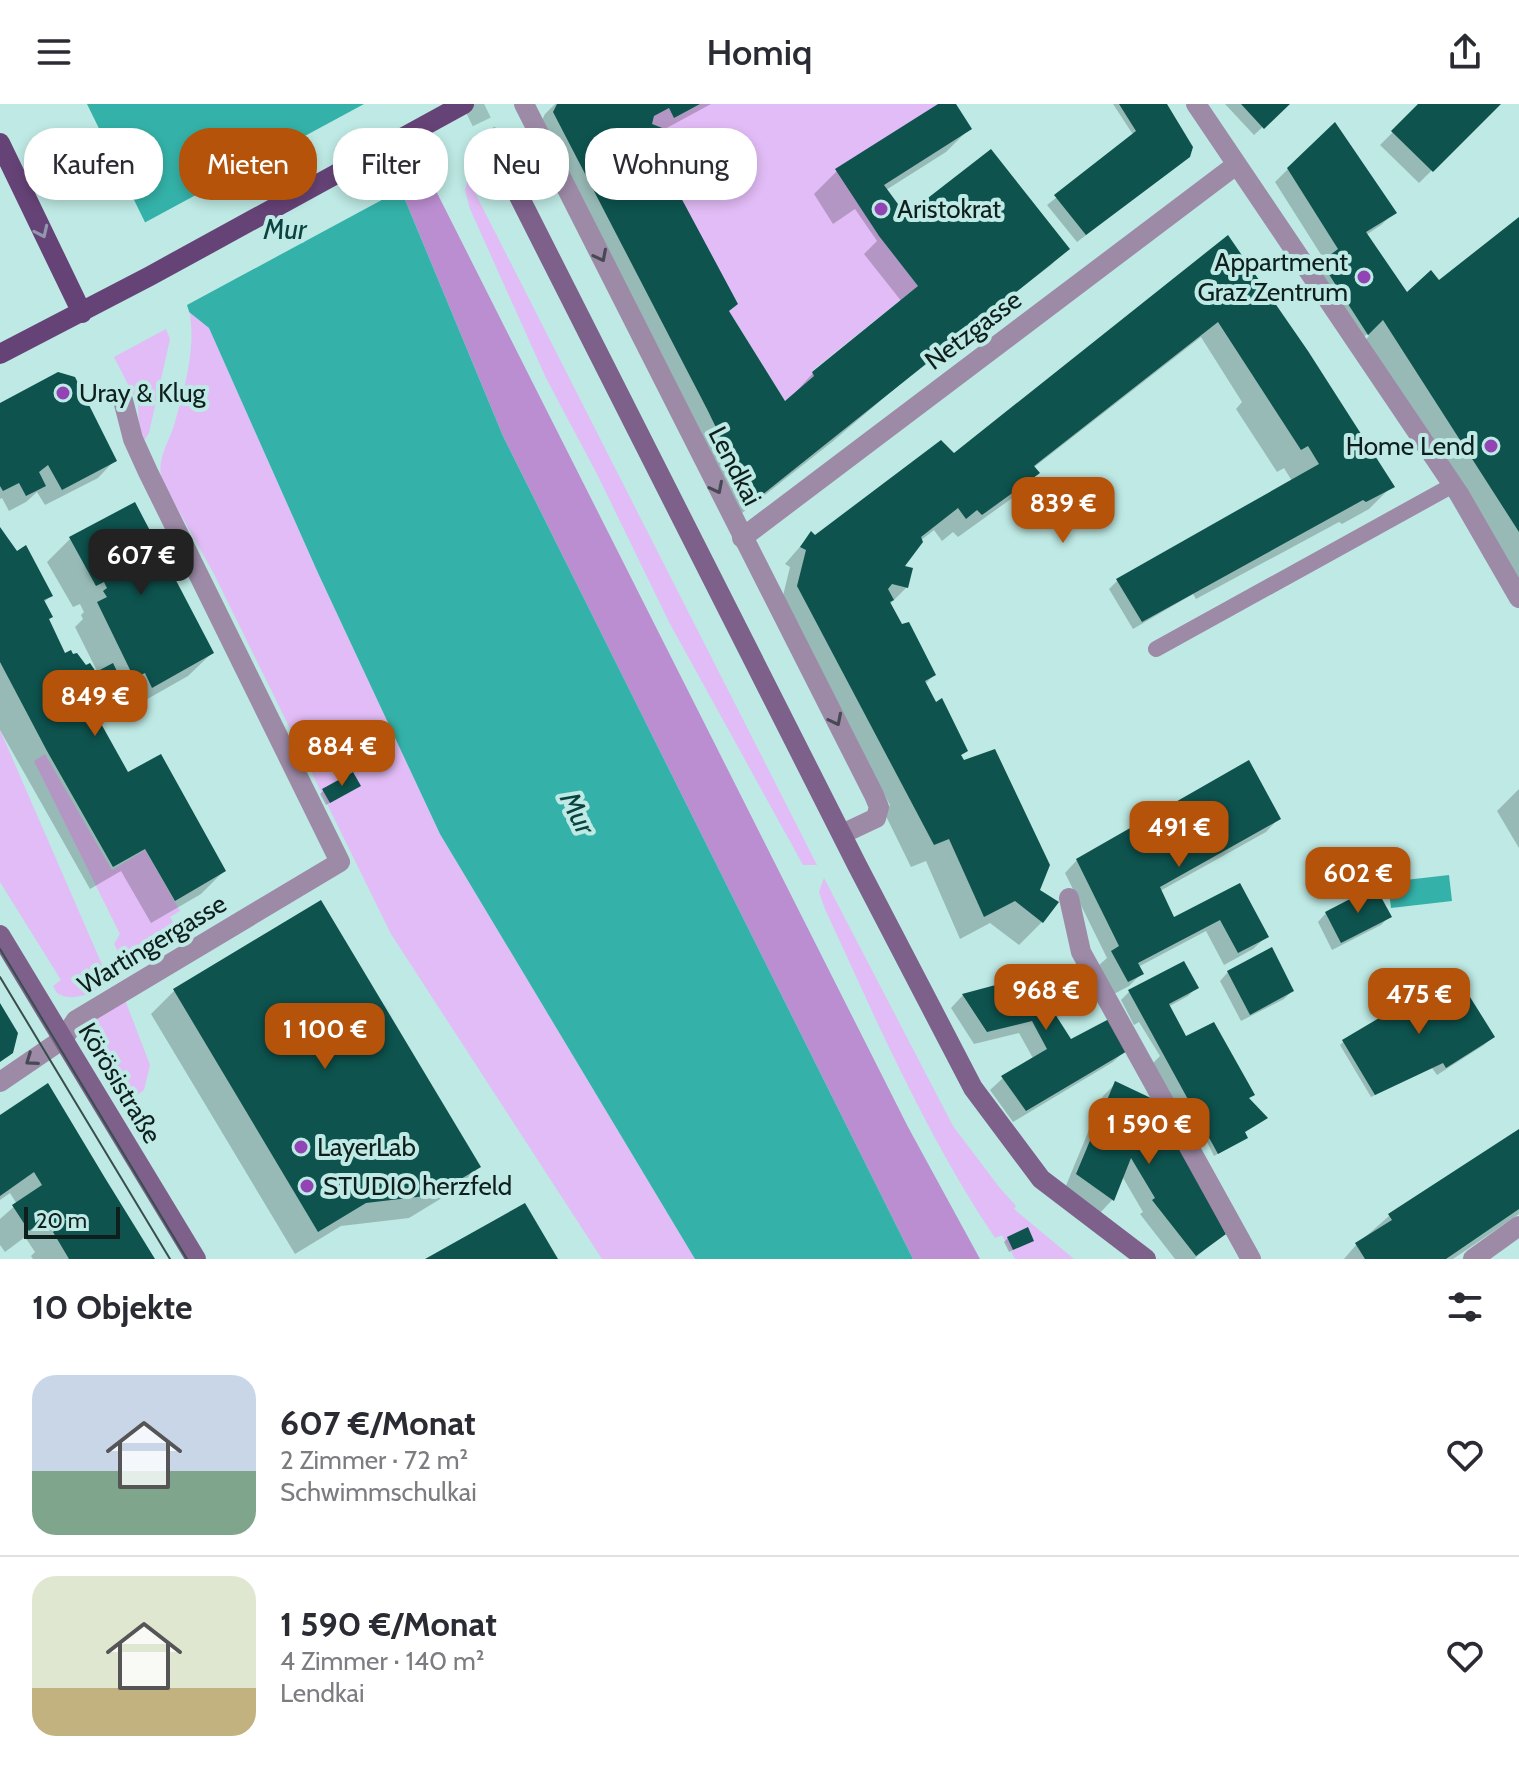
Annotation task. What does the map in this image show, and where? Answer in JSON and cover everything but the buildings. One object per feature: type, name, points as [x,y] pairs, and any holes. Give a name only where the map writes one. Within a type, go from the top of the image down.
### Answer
[{"type":"main road","points":[[0,354],[82,313],[464,104]]},
{"type":"main road","points":[[0,143],[82,313]]},
{"type":"main road","points":[[521,200],[973,1088],[1041,1179],[1146,1259]]},
{"type":"main road","name":"Körösistraße","points":[[0,935],[196,1259]]},
{"type":"street","name":"Lendkai","points":[[524,104],[879,807],[876,818],[842,834]]},
{"type":"street","points":[[1196,104],[1453,485],[1519,598]]},
{"type":"street","name":"Netzgasse","points":[[742,538],[1236,165]]},
{"type":"street","name":"Wartingergasse","points":[[0,1082],[63,1039],[76,1020],[340,862],[148,472],[133,439],[123,400]]},
{"type":"street","points":[[1069,898],[1081,952],[1251,1259]]},
{"type":"street","points":[[1473,1259],[1519,1226]]},
{"type":"lane","points":[[1156,649],[1453,485]]},
{"type":"shaded area","points":[[700,104],[938,104],[836,169],[879,236],[918,286],[812,371],[814,376],[785,401],[729,311],[738,304],[681,200],[757,200],[757,128],[662,128],[652,124],[654,116],[669,108],[674,118]]},
{"type":"shaded area","points":[[405,200],[441,200],[908,1127],[980,1259],[913,1259],[503,436]]},
{"type":"shaded area","points":[[468,200],[479,200],[817,865],[803,865],[669,622],[546,378]]},
{"type":"shaded area","points":[[189,312],[209,328],[318,573],[440,834],[695,1259],[602,1259],[391,934],[214,574],[162,481],[162,458],[175,422],[188,367],[191,338]]},
{"type":"shaded area","points":[[166,329],[170,339],[149,433],[143,442],[139,430],[138,404],[114,357]]},
{"type":"shaded area","points":[[0,730],[110,983],[84,995],[70,997],[57,993],[53,986],[61,980],[0,882]]},
{"type":"shaded area","points":[[45,754],[112,870],[145,850],[180,911],[170,917],[178,931],[127,960],[122,959],[114,944],[120,934],[34,761]]},
{"type":"shaded area","points":[[824,878],[953,1126],[1016,1206],[1014,1209],[1074,1259],[1015,1259],[1002,1235],[995,1238],[947,1159],[883,1036],[825,909],[819,892]]},
{"type":"shaded area","points":[[125,1000],[150,1065],[144,1090],[133,1098],[94,1027],[94,1020]]},
{"type":"water","name":"Mur","points":[[87,104],[369,104],[378,128],[333,128],[333,200],[405,200],[503,436],[913,1259],[695,1259],[440,834],[318,573],[209,328],[189,312],[134,200],[163,200],[163,128],[99,128]]},
{"type":"water","points":[[1449,875],[1452,901],[1391,908],[1388,882]]},
{"type":"pier","points":[[364,104],[374,104],[383,128],[333,128],[333,200],[382,200],[187,305],[191,318],[130,200],[144,223],[187,200],[317,200],[317,129]]},
{"type":"tunnel","points":[[473,104],[485,128]]},
{"type":"tram line","points":[[0,949],[187,1259]]},
{"type":"tram line","points":[[0,977],[170,1259]]},
{"type":"place","name":"Aristokrat","points":[[881,209]]},
{"type":"place","name":"Appartment Graz Zentrum","points":[[1364,277]]},
{"type":"place","name":"Uray & Klug","points":[[63,393]]},
{"type":"place","name":"Home Lend","points":[[1491,446]]},
{"type":"place","name":"LayerLab","points":[[301,1147]]},
{"type":"place","name":"STUDIO herzfeld","points":[[307,1186]]}]
